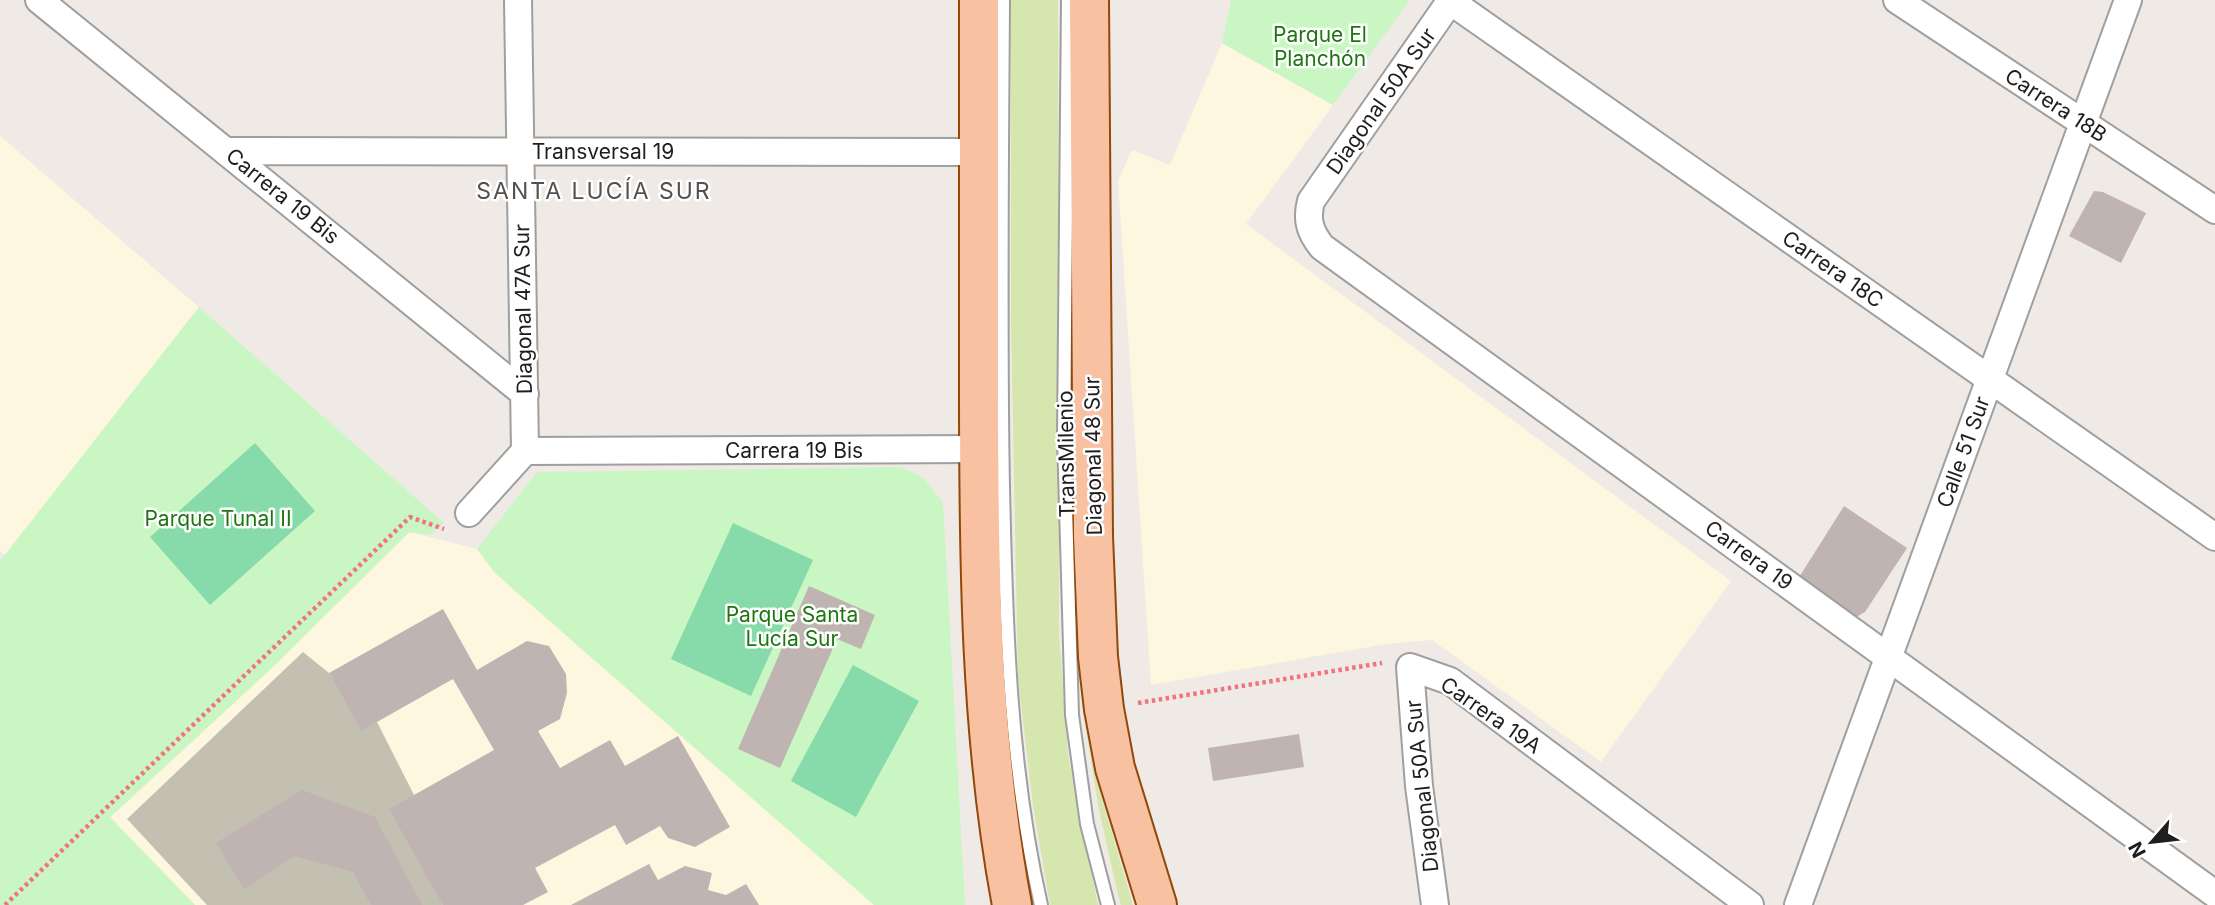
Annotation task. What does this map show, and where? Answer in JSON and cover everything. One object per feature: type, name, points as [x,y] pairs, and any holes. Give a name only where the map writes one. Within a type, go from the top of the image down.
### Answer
[{"type":"main road","points":[[979,0],[981,605],[988,741],[1012,905]]},
{"type":"main road","name":"Diagonal 48 Sur","points":[[1089,0],[1093,536],[1104,709],[1125,803],[1157,905]]},
{"type":"street","name":"Carrera 19 Bis","points":[[39,0],[525,394]]},
{"type":"street","name":"Diagonal 47A Sur","points":[[518,0],[526,451]]},
{"type":"street","name":"Carrera 18B","points":[[1897,0],[2215,210]]},
{"type":"street","name":"Calle 51 Sur","points":[[1798,905],[2128,0]]},
{"type":"street","name":"Diagonal 50A Sur","points":[[1311,201],[1451,1]]},
{"type":"street","name":"Carrera 18C","points":[[1451,1],[2215,537]]},
{"type":"street","name":"Transversal 19","points":[[228,151],[979,152]]},
{"type":"street","name":"Carrera 19","points":[[1311,201],[1307,216],[1312,234],[1322,247],[2215,894]]},
{"type":"street","name":"Carrera 19 Bis","points":[[526,451],[979,449]]},
{"type":"street","points":[[469,513],[526,451]]},
{"type":"street","name":"Diagonal 50A Sur","points":[[1410,667],[1419,786],[1435,905]]},
{"type":"street","name":"Carrera 19A","points":[[1410,667],[1450,681],[1750,905]]},
{"type":"lane","points":[[1003,0],[1004,571],[1011,717],[1026,838],[1041,905]]},
{"type":"lane","name":"TransMilenio","points":[[1068,0],[1064,438],[1072,715],[1087,824],[1108,905]]},
{"type":"path","points":[[5,905],[410,517],[450,531],[469,513]]},
{"type":"path","points":[[1104,709],[1375,663],[1410,667]]},
{"type":"shaded area","points":[[1222,43],[1333,105],[1246,224],[1731,581],[1601,762],[1432,640],[1386,644],[1151,685],[1118,180],[1132,150],[1170,165]]},
{"type":"shaded area","points":[[0,136],[199,307],[5,555],[0,551]]},
{"type":"shaded area","points":[[410,532],[477,549],[495,573],[874,905],[195,905],[110,818],[274,666]]},
{"type":"shaded area","points":[[303,652],[329,673],[361,730],[377,722],[414,795],[443,905],[207,905],[127,819]]},
{"type":"green space","points":[[1011,0],[1058,0],[1059,633],[1068,755],[1098,905],[1050,905],[1033,805],[1018,678],[1011,322]]},
{"type":"green space","name":"Parque El Planchón","points":[[1231,0],[1410,0],[1333,105],[1222,43]]},
{"type":"green space","name":"Parque Tunal II","points":[[199,307],[444,523],[430,535],[409,532],[274,666],[110,817],[195,905],[0,905],[0,561]]},
{"type":"green space","points":[[255,443],[315,511],[210,605],[150,537]]},
{"type":"green space","name":"Parque Santa Lucía Sur","points":[[901,467],[923,478],[943,502],[965,905],[874,905],[495,573],[477,549],[537,472]]},
{"type":"green space","points":[[733,523],[813,560],[751,696],[671,659]]},
{"type":"green space","points":[[853,665],[919,701],[856,817],[791,781]]},
{"type":"green space","points":[[1080,693],[1095,775],[1133,905],[1121,905],[1118,895],[1099,810]]},
{"type":"building","points":[[2094,191],[2103,192],[2146,213],[2121,263],[2069,236]]},
{"type":"building","points":[[1844,506],[1907,548],[1865,612],[1856,617],[1798,579]]},
{"type":"building","points":[[809,586],[875,615],[861,649],[837,639],[780,768],[738,749]]},
{"type":"building","points":[[443,609],[477,670],[527,641],[549,646],[566,674],[567,693],[560,719],[538,731],[560,768],[610,740],[625,766],[678,736],[730,827],[695,847],[668,838],[660,826],[626,845],[615,825],[535,868],[548,892],[523,905],[443,905],[389,809],[494,750],[453,679],[361,731],[329,673]]},
{"type":"building","points":[[1299,734],[1304,767],[1213,781],[1208,748]]},
{"type":"building","points":[[302,790],[375,817],[422,905],[371,905],[353,872],[295,856],[244,889],[216,843]]},
{"type":"building","points":[[649,864],[658,880],[685,866],[712,873],[708,890],[726,895],[746,884],[759,905],[571,905]]},
{"type":"district","name":"SANTA LUCÍA SUR","points":[[594,191]]}]
